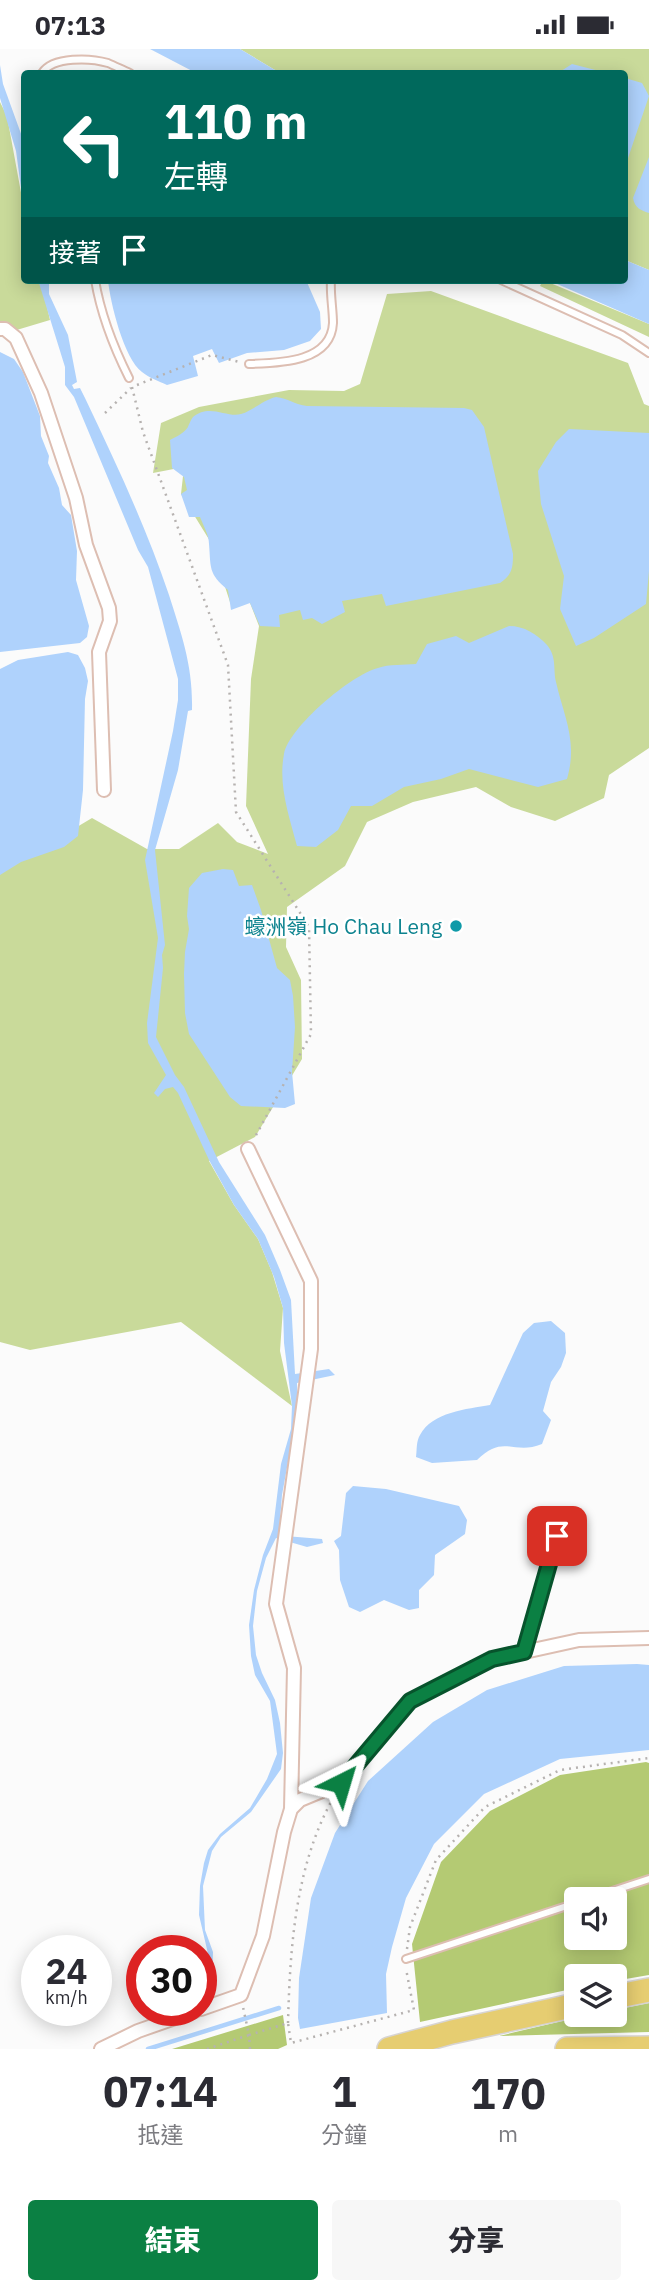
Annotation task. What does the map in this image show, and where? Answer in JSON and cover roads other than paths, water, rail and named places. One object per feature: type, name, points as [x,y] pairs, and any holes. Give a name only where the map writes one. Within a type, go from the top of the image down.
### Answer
[{"type":"highway","points":[[627,1994],[649,1990]]},
{"type":"highway","points":[[388,2049],[564,2008]]},
{"type":"highway","points":[[567,2049],[649,2047]]},
{"type":"street","points":[[0,329],[5,329],[16,338],[41,393],[76,498],[86,545],[109,608],[110,621],[99,652],[104,790]]},
{"type":"street","points":[[217,2003],[241,1995],[263,1936],[291,1809],[293,1668],[276,1604],[311,1349],[311,1281],[248,1149]]},
{"type":"street","points":[[291,1809],[300,1800],[341,1783],[410,1701],[492,1659],[579,1640],[649,1638]]},
{"type":"street","points":[[100,2049],[152,2026]]},
{"type":"lane","points":[[44,70],[62,62],[83,61],[107,63],[123,70]]},
{"type":"lane","points":[[96,284],[101,312],[113,347],[130,379]]},
{"type":"lane","points":[[249,364],[288,362],[315,353],[328,341],[333,325],[331,284]]},
{"type":"lane","points":[[510,284],[622,335],[649,353]]},
{"type":"lane","points":[[524,1652],[557,1536]]},
{"type":"lane","points":[[625,1887],[649,1879]]},
{"type":"lane","points":[[406,1959],[564,1907]]},
{"type":"water","points":[[150,49],[240,49],[275,70],[190,70]]},
{"type":"water","points":[[572,64],[595,70],[563,70]]},
{"type":"water","points":[[0,65],[3,84],[21,134],[21,188],[16,151],[0,98]]},
{"type":"water","points":[[628,79],[642,83],[649,96],[628,158]]},
{"type":"water","points":[[649,157],[649,213],[638,208],[633,198]]},
{"type":"water","points":[[628,261],[649,270],[649,324],[557,284],[628,284]]},
{"type":"water","points":[[39,284],[49,284],[49,294],[68,335],[77,382],[72,385],[74,389],[80,388],[140,520],[169,595],[189,665],[192,710],[188,711],[178,770],[155,850],[165,945],[156,1037],[184,1087],[219,1162],[265,1235],[280,1270],[291,1300],[295,1374],[329,1369],[335,1375],[297,1383],[298,1425],[282,1495],[279,1533],[285,1536],[322,1539],[323,1543],[307,1547],[276,1538],[266,1558],[257,1591],[253,1626],[256,1655],[275,1700],[283,1753],[281,1769],[251,1812],[221,1837],[212,1851],[203,1886],[207,1935],[204,1935],[199,1915],[200,1886],[208,1850],[220,1834],[250,1808],[267,1779],[277,1754],[270,1701],[255,1675],[249,1625],[254,1590],[273,1529],[281,1464],[291,1429],[292,1406],[284,1343],[283,1308],[258,1239],[234,1205],[209,1160],[178,1093],[173,1087],[165,1089],[158,1097],[154,1093],[166,1075],[148,1043],[147,1023],[158,938],[145,860],[173,731],[178,679],[148,567],[138,550],[74,397],[65,385],[65,367]]},
{"type":"water","points":[[109,284],[308,284],[320,312],[321,329],[310,341],[284,350],[247,353],[219,363],[212,349],[193,356],[198,376],[167,385],[151,378],[135,365],[124,343]]},
{"type":"water","points":[[0,352],[14,359],[23,372],[40,416],[41,436],[62,505],[71,515],[77,551],[76,580],[89,626],[87,637],[80,643],[0,652]]},
{"type":"water","points":[[276,397],[307,406],[472,410],[484,427],[513,554],[512,567],[507,577],[500,583],[386,606],[382,594],[342,601],[345,612],[322,624],[312,618],[303,620],[300,610],[279,615],[280,627],[260,626],[250,603],[231,610],[228,590],[212,570],[208,537],[200,517],[189,517],[181,494],[187,490],[184,477],[172,468],[170,440],[180,435],[199,413],[212,411],[241,414]]},
{"type":"water","points":[[569,429],[649,433],[649,571],[646,604],[594,638],[576,646],[560,609],[564,576],[541,504],[538,471],[556,442]]},
{"type":"water","points":[[509,626],[520,627],[535,634],[552,654],[570,741],[567,779],[538,787],[469,769],[441,779],[404,787],[372,806],[351,806],[338,830],[316,847],[297,846],[285,800],[282,777],[284,754],[288,743],[309,717],[338,691],[366,673],[387,666],[416,664],[427,644],[456,636],[469,643]]},
{"type":"water","points":[[68,652],[78,655],[88,681],[78,836],[64,847],[21,862],[0,875],[0,669],[18,660]]},
{"type":"water","points":[[233,870],[239,886],[252,885],[277,968],[290,980],[295,1027],[292,1072],[295,1104],[285,1108],[241,1106],[230,1097],[189,1034],[185,1013],[184,974],[189,929],[189,888],[202,873]]},
{"type":"water","points":[[551,1321],[565,1333],[566,1353],[551,1382],[543,1411],[551,1420],[542,1444],[523,1448],[502,1446],[486,1452],[477,1460],[432,1463],[416,1457],[419,1437],[433,1421],[451,1413],[490,1405],[523,1333],[534,1323]]},
{"type":"water","points":[[353,1486],[386,1489],[459,1506],[467,1520],[465,1534],[435,1555],[434,1575],[419,1590],[419,1608],[409,1610],[384,1600],[360,1612],[349,1607],[340,1580],[339,1550],[334,1541],[341,1536],[346,1493]]},
{"type":"water","points":[[649,1665],[649,1750],[560,1759],[484,1794],[434,1844],[406,1898],[386,1974],[387,2013],[300,2029],[299,1978],[311,1898],[335,1833],[368,1781],[433,1722],[487,1690],[564,1666]]},
{"type":"waterway","points":[[148,2049],[279,2008]]},
{"type":"place","name":"蠔洲嶺 Ho Chau Leng","points":[[456,926]]}]
